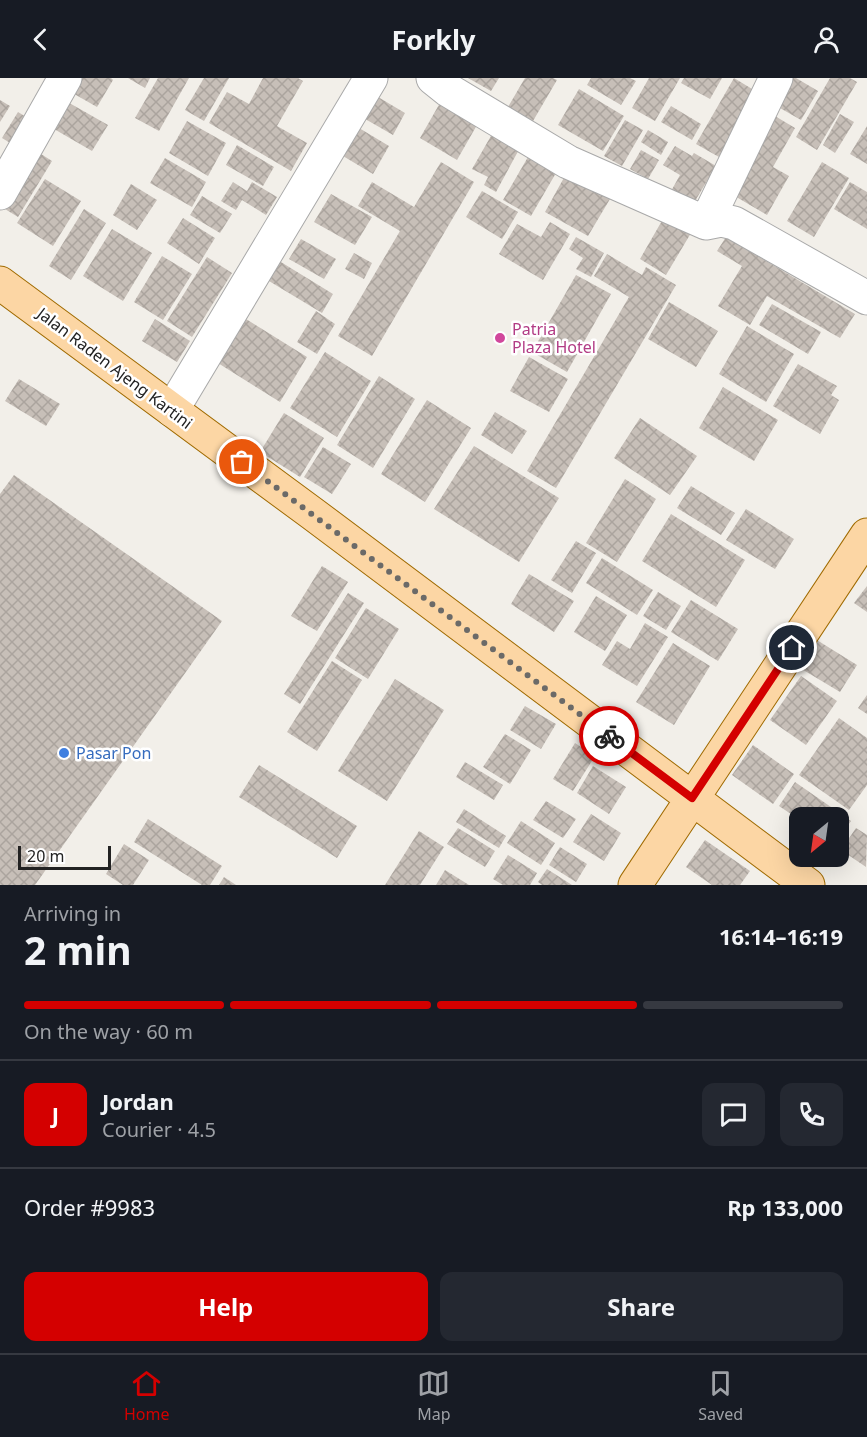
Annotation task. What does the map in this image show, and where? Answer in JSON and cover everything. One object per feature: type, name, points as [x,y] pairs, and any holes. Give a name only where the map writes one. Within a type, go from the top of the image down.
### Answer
[{"type":"main road","name":"Jalan Raden Ajeng Kartini","points":[[0,283],[808,885]]},
{"type":"main road","points":[[635,885],[867,536]]},
{"type":"street","points":[[0,193],[65,78]]},
{"type":"street","points":[[172,410],[371,78]]},
{"type":"street","points":[[432,78],[448,90],[568,162],[706,223],[721,220],[734,223],[867,298]]},
{"type":"street","points":[[706,223],[776,78]]},
{"type":"building","points":[[67,78],[111,78],[113,80],[97,107],[62,87]]},
{"type":"building","points":[[128,78],[150,78],[145,88]]},
{"type":"building","points":[[158,78],[189,78],[159,131],[135,118]]},
{"type":"building","points":[[204,78],[229,78],[204,121],[185,110]]},
{"type":"building","points":[[263,78],[298,78],[303,81],[277,126],[307,143],[291,171],[209,123],[227,92],[249,104]]},
{"type":"building","points":[[468,78],[499,78],[491,91]]},
{"type":"building","points":[[525,78],[557,80],[533,121],[508,107]]},
{"type":"building","points":[[591,78],[630,78],[636,81],[621,105],[587,85]]},
{"type":"building","points":[[649,78],[680,78],[655,121],[632,108]]},
{"type":"building","points":[[684,78],[722,78],[710,99],[681,83]]},
{"type":"building","points":[[734,78],[757,92],[719,157],[696,144]]},
{"type":"building","points":[[787,78],[796,78],[818,91],[801,120],[773,104]]},
{"type":"building","points":[[830,78],[850,78],[857,82],[817,150],[796,137]]},
{"type":"building","points":[[579,89],[624,116],[603,151],[558,125]]},
{"type":"building","points":[[373,94],[405,113],[393,135],[360,116]]},
{"type":"building","points":[[57,96],[108,125],[92,151],[42,122]]},
{"type":"building","points":[[0,100],[10,106],[0,122]]},
{"type":"building","points":[[440,103],[477,125],[457,160],[420,138]]},
{"type":"building","points":[[671,106],[701,124],[692,140],[661,122]]},
{"type":"building","points":[[18,112],[36,123],[20,149],[2,138]]},
{"type":"building","points":[[840,114],[854,122],[835,153],[823,145]]},
{"type":"building","points":[[775,116],[795,128],[773,167],[789,176],[767,215],[733,195]]},
{"type":"building","points":[[625,120],[643,130],[622,166],[604,156]]},
{"type":"building","points":[[187,121],[226,143],[208,176],[169,153]]},
{"type":"building","points":[[354,125],[389,146],[373,174],[338,153]]},
{"type":"building","points":[[867,126],[867,164],[850,154]]},
{"type":"building","points":[[495,129],[522,144],[496,192],[484,185],[488,177],[472,169]]},
{"type":"building","points":[[648,130],[668,142],[661,155],[641,142]]},
{"type":"building","points":[[237,145],[274,167],[263,186],[226,165]]},
{"type":"building","points":[[675,146],[692,156],[694,153],[716,166],[692,206],[670,193],[680,175],[663,165]]},
{"type":"building","points":[[30,147],[52,161],[18,217],[0,206]]},
{"type":"building","points":[[641,150],[659,160],[648,179],[630,169]]},
{"type":"building","points":[[528,157],[556,173],[531,216],[503,200]]},
{"type":"building","points":[[165,158],[206,182],[192,207],[150,183]]},
{"type":"building","points":[[441,162],[474,182],[372,356],[338,336],[400,231],[358,206],[372,182],[414,207]]},
{"type":"building","points":[[822,162],[849,178],[814,237],[787,221]]},
{"type":"building","points":[[566,174],[610,199],[588,236],[545,212]]},
{"type":"building","points":[[45,179],[81,201],[53,246],[17,223]]},
{"type":"building","points":[[233,182],[247,191],[252,182],[277,197],[266,215],[242,200],[236,210],[221,201]]},
{"type":"building","points":[[850,182],[867,192],[867,229],[834,209]]},
{"type":"building","points":[[131,184],[157,200],[137,230],[113,215]]},
{"type":"building","points":[[482,191],[518,212],[502,239],[466,217]]},
{"type":"building","points":[[331,194],[372,217],[355,245],[314,222]]},
{"type":"building","points":[[202,196],[232,214],[220,233],[190,215]]},
{"type":"building","points":[[84,209],[106,223],[71,280],[49,266]]},
{"type":"building","points":[[667,212],[694,228],[666,275],[640,259]]},
{"type":"building","points":[[183,218],[215,238],[199,264],[167,243]]},
{"type":"building","points":[[550,222],[570,234],[543,280],[499,254],[517,224],[541,237]]},
{"type":"building","points":[[112,229],[152,253],[123,301],[83,276]]},
{"type":"building","points":[[576,237],[604,253],[591,277],[576,269],[583,258],[569,249]]},
{"type":"building","points":[[726,237],[855,314],[840,338],[767,296],[750,325],[718,306],[742,266],[717,251]]},
{"type":"building","points":[[301,239],[336,259],[324,279],[289,259]]},
{"type":"building","points":[[354,253],[372,263],[364,279],[345,269]]},
{"type":"building","points":[[607,254],[642,275],[646,267],[676,285],[556,488],[527,471],[629,297],[594,276]]},
{"type":"building","points":[[162,256],[192,274],[163,320],[134,302]]},
{"type":"building","points":[[207,257],[232,273],[192,337],[167,321]]},
{"type":"building","points":[[276,259],[333,294],[322,313],[264,278]]},
{"type":"building","points":[[576,275],[611,294],[567,372],[532,352]]},
{"type":"building","points":[[669,302],[718,331],[696,367],[648,339]]},
{"type":"building","points":[[772,304],[821,332],[808,354],[759,325]]},
{"type":"building","points":[[316,311],[335,324],[317,354],[297,342]]},
{"type":"building","points":[[238,314],[307,357],[280,402],[210,358]]},
{"type":"building","points":[[155,319],[190,341],[177,362],[142,341]]},
{"type":"building","points":[[747,326],[794,354],[766,402],[719,374]]},
{"type":"building","points":[[325,352],[371,381],[337,437],[290,408]]},
{"type":"building","points":[[529,357],[568,379],[549,412],[510,391]]},
{"type":"building","points":[[798,364],[837,386],[831,395],[839,400],[820,434],[773,406]]},
{"type":"building","points":[[379,376],[415,399],[373,468],[337,445]]},
{"type":"building","points":[[19,379],[60,404],[46,426],[5,401]]},
{"type":"building","points":[[723,387],[778,420],[754,461],[699,428]]},
{"type":"building","points":[[427,400],[471,428],[425,502],[381,474]]},
{"type":"building","points":[[495,412],[527,431],[512,454],[481,435]]},
{"type":"building","points":[[284,413],[324,438],[300,477],[260,452]]},
{"type":"building","points":[[640,418],[697,456],[670,495],[614,458]]},
{"type":"building","points":[[474,446],[559,498],[519,562],[434,509]]},
{"type":"building","points":[[323,447],[351,464],[332,494],[304,477]]},
{"type":"building","name":"Pasar Pon","points":[[14,475],[222,621],[35,885],[0,885],[0,494]]},
{"type":"building","points":[[625,479],[656,499],[617,562],[586,543]]},
{"type":"building","points":[[691,486],[735,513],[721,535],[677,508]]},
{"type":"building","points":[[746,509],[794,539],[775,569],[726,540]]},
{"type":"building","points":[[671,514],[745,560],[716,607],[642,561]]},
{"type":"building","points":[[576,541],[596,553],[572,593],[551,580]]},
{"type":"building","points":[[602,558],[653,590],[637,615],[586,583]]},
{"type":"building","points":[[322,566],[348,582],[317,631],[291,616]]},
{"type":"building","points":[[529,574],[574,601],[554,632],[511,604]]},
{"type":"building","points":[[867,586],[867,612],[854,603]]},
{"type":"building","points":[[658,592],[681,606],[666,630],[643,616]]},
{"type":"building","points":[[348,593],[364,603],[300,704],[284,694]]},
{"type":"building","points":[[596,596],[627,615],[605,651],[574,632]]},
{"type":"building","points":[[691,600],[738,629],[718,661],[671,632]]},
{"type":"building","points":[[366,608],[399,629],[368,679],[335,658]]},
{"type":"building","points":[[645,623],[668,637],[637,686],[602,665],[617,641],[630,649]]},
{"type":"building","points":[[812,637],[857,665],[840,692],[795,665]]},
{"type":"building","points":[[673,643],[710,666],[674,725],[636,702]]},
{"type":"building","points":[[332,661],[362,680],[317,751],[287,732]]},
{"type":"building","points":[[801,676],[837,701],[806,745],[770,720]]},
{"type":"building","points":[[395,679],[444,710],[387,801],[338,771]]},
{"type":"building","points":[[867,695],[867,714],[858,708]]},
{"type":"building","points":[[525,706],[556,724],[541,749],[510,730]]},
{"type":"building","points":[[839,718],[867,738],[867,785],[849,810],[849,807],[845,807],[799,775]]},
{"type":"building","points":[[505,734],[531,750],[510,784],[483,767]]},
{"type":"building","points":[[575,743],[595,756],[573,791],[553,779]]},
{"type":"building","points":[[753,745],[794,774],[773,804],[732,775]]},
{"type":"building","points":[[465,762],[503,785],[494,800],[456,777]]},
{"type":"building","points":[[259,765],[357,826],[337,858],[239,797]]},
{"type":"building","points":[[593,766],[626,787],[609,814],[577,793]]},
{"type":"building","points":[[795,782],[831,807],[789,807],[789,813],[779,806]]},
{"type":"building","points":[[546,801],[576,819],[563,838],[533,820]]},
{"type":"building","points":[[464,809],[506,836],[499,848],[456,822]]},
{"type":"building","points":[[591,814],[621,833],[604,861],[573,842]]},
{"type":"building","points":[[148,819],[222,866],[210,885],[202,885],[134,842]]},
{"type":"building","points":[[521,821],[555,843],[541,865],[507,843]]},
{"type":"building","points":[[458,828],[495,851],[485,867],[447,844]]},
{"type":"building","points":[[856,828],[867,835],[866,867],[849,855],[849,838]]},
{"type":"building","points":[[419,831],[444,847],[420,885],[385,885]]},
{"type":"building","points":[[705,840],[750,871],[740,885],[712,885],[686,867]]},
{"type":"building","points":[[124,844],[149,860],[133,885],[123,885],[106,874]]},
{"type":"building","points":[[560,847],[587,864],[576,882],[549,865]]},
{"type":"building","points":[[508,855],[537,873],[530,885],[503,885],[493,879]]},
{"type":"building","points":[[547,869],[572,885],[542,885],[538,882]]},
{"type":"building","points":[[445,870],[469,885],[436,885]]},
{"type":"building","points":[[224,877],[236,885],[219,885]]},
{"type":"way so far","points":[[242,462],[609,736]]},
{"type":"place","name":"Patria Plaza Hotel","points":[[500,338]]},
{"type":"place","name":"Pasar Pon","points":[[64,753]]},
{"type":"route","points":[[609,736],[692,798],[792,648]]}]
